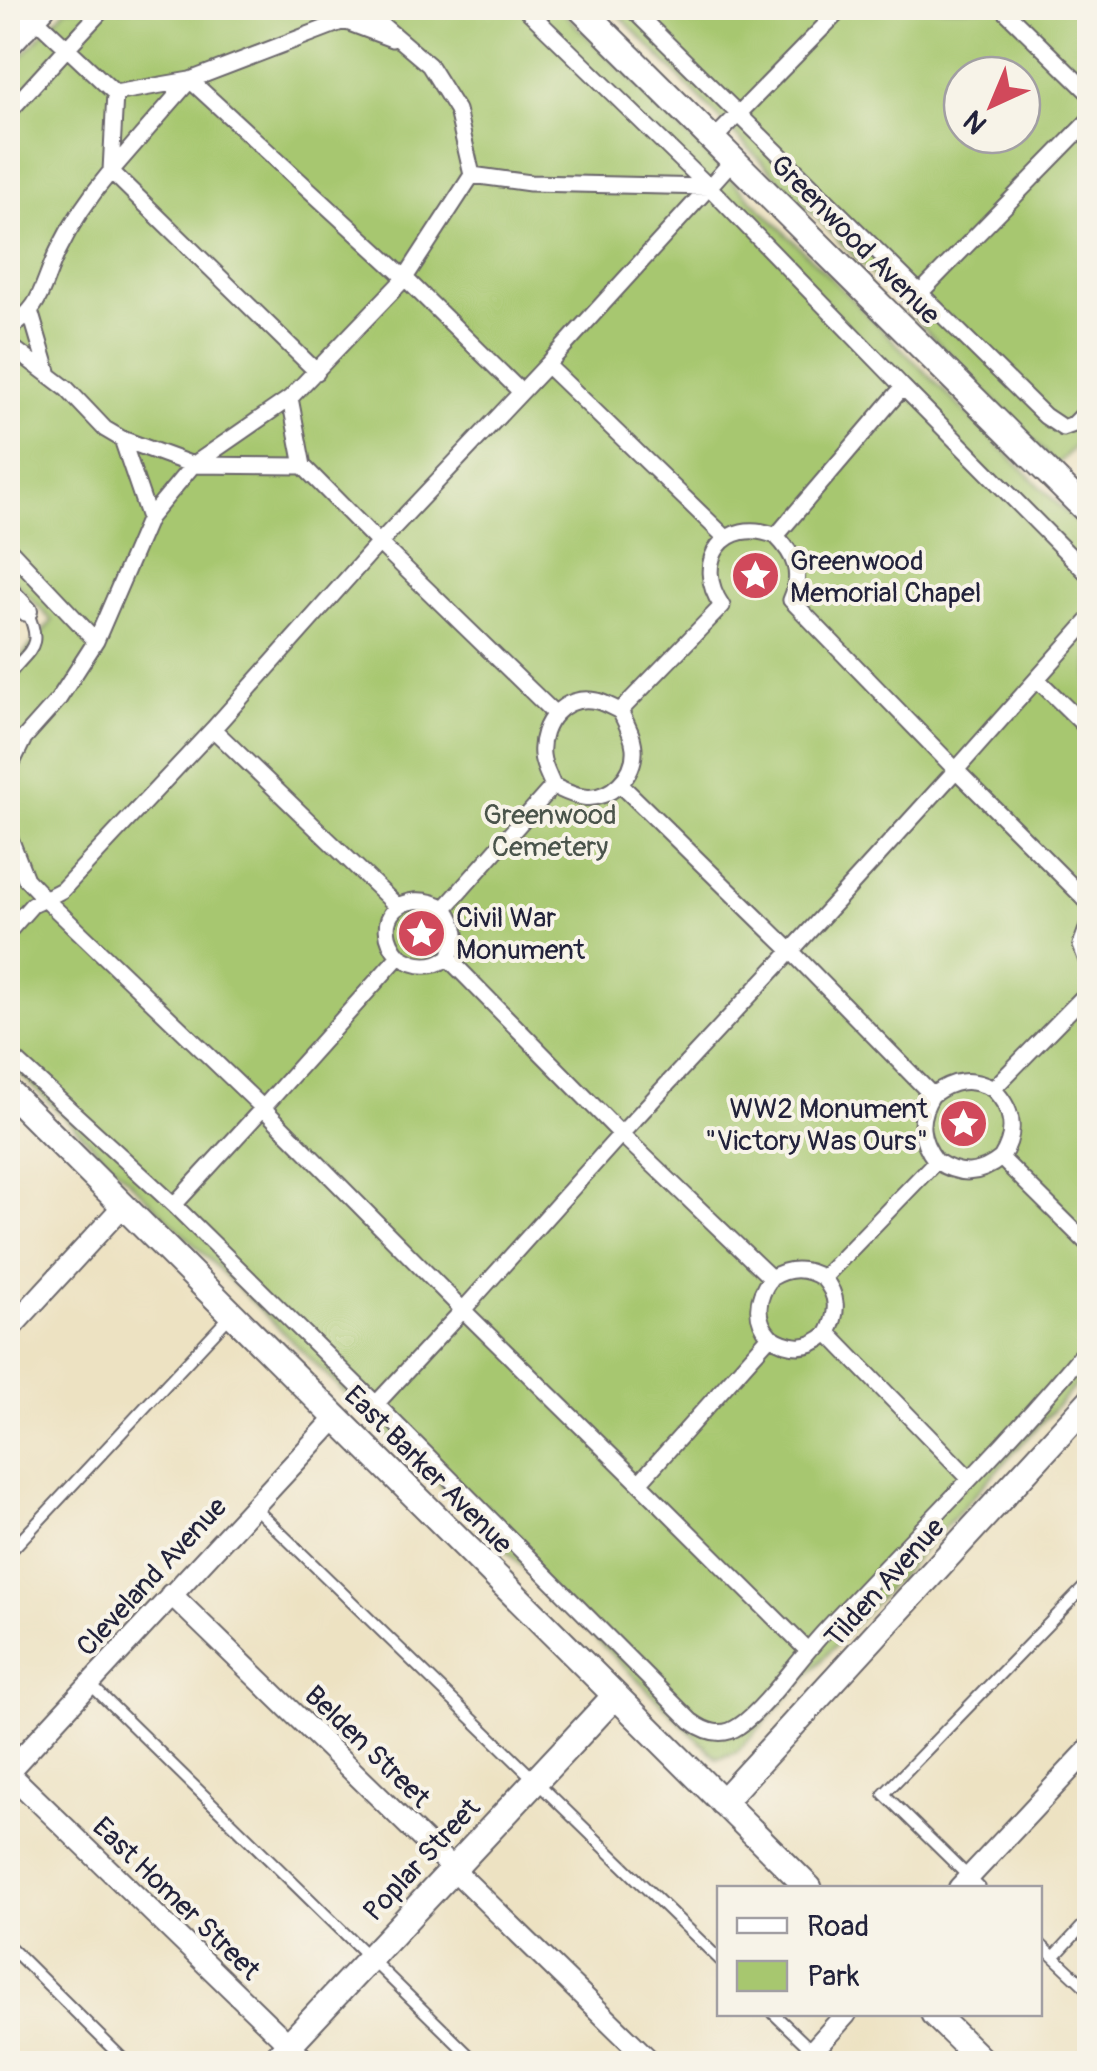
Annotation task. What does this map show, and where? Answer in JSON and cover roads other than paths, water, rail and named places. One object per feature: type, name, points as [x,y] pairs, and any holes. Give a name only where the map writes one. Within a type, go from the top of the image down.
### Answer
[{"type":"street","points":[[8,112],[104,8]]},
{"type":"street","points":[[8,771],[24,738],[58,700],[96,641],[149,518],[193,465],[290,398],[317,372],[405,278],[472,175],[456,110],[428,65],[362,8]]},
{"type":"street","points":[[525,8],[709,186],[1090,576]]},
{"type":"street","name":"Greenwood Avenue","points":[[580,8],[1090,514]]},
{"type":"street","points":[[631,8],[1045,416],[1063,428],[1074,424],[1090,408]]},
{"type":"street","points":[[713,140],[842,8]]},
{"type":"street","points":[[1002,8],[1090,94]]},
{"type":"street","points":[[8,10],[35,18],[115,92]]},
{"type":"street","points":[[115,92],[190,80],[347,14],[398,41]]},
{"type":"street","points":[[8,48],[35,18]]},
{"type":"street","points":[[8,329],[31,314],[58,251],[88,198],[190,80]]},
{"type":"street","points":[[190,80],[405,278],[520,391]]},
{"type":"street","points":[[115,92],[111,172],[317,372]]},
{"type":"street","points":[[920,293],[1090,118]]},
{"type":"street","points":[[8,932],[32,906],[62,890],[379,543],[548,366],[733,160]]},
{"type":"street","points":[[472,175],[530,183],[709,186]]},
{"type":"street","points":[[31,314],[49,375]]},
{"type":"street","points":[[8,344],[122,439],[193,465],[303,466]]},
{"type":"street","points":[[548,366],[726,538]]},
{"type":"street","points":[[776,536],[903,387]]},
{"type":"street","points":[[290,398],[303,466],[554,713]]},
{"type":"street","points":[[122,439],[149,518]]},
{"type":"street","points":[[620,711],[722,606],[712,592],[708,570],[713,554],[726,538],[749,530],[776,536],[796,562],[798,580],[791,600],[1090,904]]},
{"type":"street","points":[[8,548],[96,641]]},
{"type":"street","points":[[8,591],[27,612]]},
{"type":"street","points":[[376,1404],[1090,619]]},
{"type":"street","points":[[1037,679],[1090,731]]},
{"type":"street","points":[[595,700],[620,711],[634,751],[629,772],[620,784],[606,794],[585,798],[553,786],[542,759],[542,736],[554,713],[568,704],[595,700]]},
{"type":"street","points":[[212,729],[398,907]]},
{"type":"street","points":[[620,784],[932,1095]]},
{"type":"street","points":[[444,908],[553,786]]},
{"type":"street","points":[[8,833],[26,878],[45,899],[263,1108],[807,1650]]},
{"type":"street","points":[[421,898],[444,908],[454,921],[457,934],[455,948],[448,958],[422,966],[398,956],[392,949],[388,930],[392,913],[398,907],[421,898]]},
{"type":"street","points":[[1090,921],[1080,945],[1090,969]]},
{"type":"street","points":[[174,1205],[398,956]]},
{"type":"street","points":[[448,958],[621,1134],[771,1278]]},
{"type":"street","points":[[993,1089],[1090,990]]},
{"type":"street","points":[[8,1052],[174,1205],[705,1730],[721,1733],[736,1728],[1090,1344]]},
{"type":"street","points":[[964,1080],[993,1089],[1005,1101],[1013,1122],[1010,1143],[1001,1158],[989,1168],[968,1174],[950,1170],[936,1161],[924,1145],[920,1122],[932,1095],[964,1080]]},
{"type":"street","name":"East Barker Avenue","points":[[11,1101],[123,1206],[807,1886]]},
{"type":"street","points":[[1001,1158],[1090,1246]]},
{"type":"street","points":[[823,1278],[936,1161]]},
{"type":"street","points":[[8,1330],[123,1206]]},
{"type":"street","points":[[798,1269],[823,1278],[836,1304],[835,1319],[828,1333],[809,1346],[794,1348],[770,1336],[758,1311],[762,1290],[771,1278],[798,1269]]},
{"type":"street","points":[[828,1333],[968,1477]]},
{"type":"street","points":[[639,1483],[770,1336]]},
{"type":"street","name":"Tilden Avenue","points":[[722,1802],[1088,1405]]},
{"type":"street","name":"Cleveland Avenue","points":[[8,1772],[336,1418]]},
{"type":"street","name":"Belden Street","points":[[172,1594],[653,2064]]},
{"type":"street","name":"Poplar Street","points":[[271,2064],[615,1696]]},
{"type":"street","points":[[969,1885],[1090,1748]]},
{"type":"street","name":"East Homer Street","points":[[8,1772],[309,2064]]},
{"type":"street","points":[[813,2059],[845,2016]]},
{"type":"street","points":[[936,2016],[985,2064]]},
{"type":"lane","points":[[8,676],[36,641],[27,612]]},
{"type":"lane","points":[[8,1554],[232,1314]]},
{"type":"lane","points":[[254,1506],[717,1957]]},
{"type":"lane","points":[[969,1885],[884,1794],[1090,1580]]},
{"type":"lane","points":[[90,1683],[478,2064]]},
{"type":"lane","points":[[1054,1957],[1090,1918]]},
{"type":"lane","points":[[8,1945],[128,2064]]},
{"type":"lane","points":[[1042,1946],[1090,1991]]},
{"type":"lane","points":[[776,2016],[813,2059]]},
{"type":"place","name":"Greenwood Memorial Chapel","points":[[755,576]]},
{"type":"place","name":"Civil War Monument","points":[[421,933]]},
{"type":"place","name":"WW2 Monument \"Victory Was Ours\"","points":[[963,1124]]},
{"type":"park label","name":"Greenwood Cemetery","points":[[550,830]]}]
